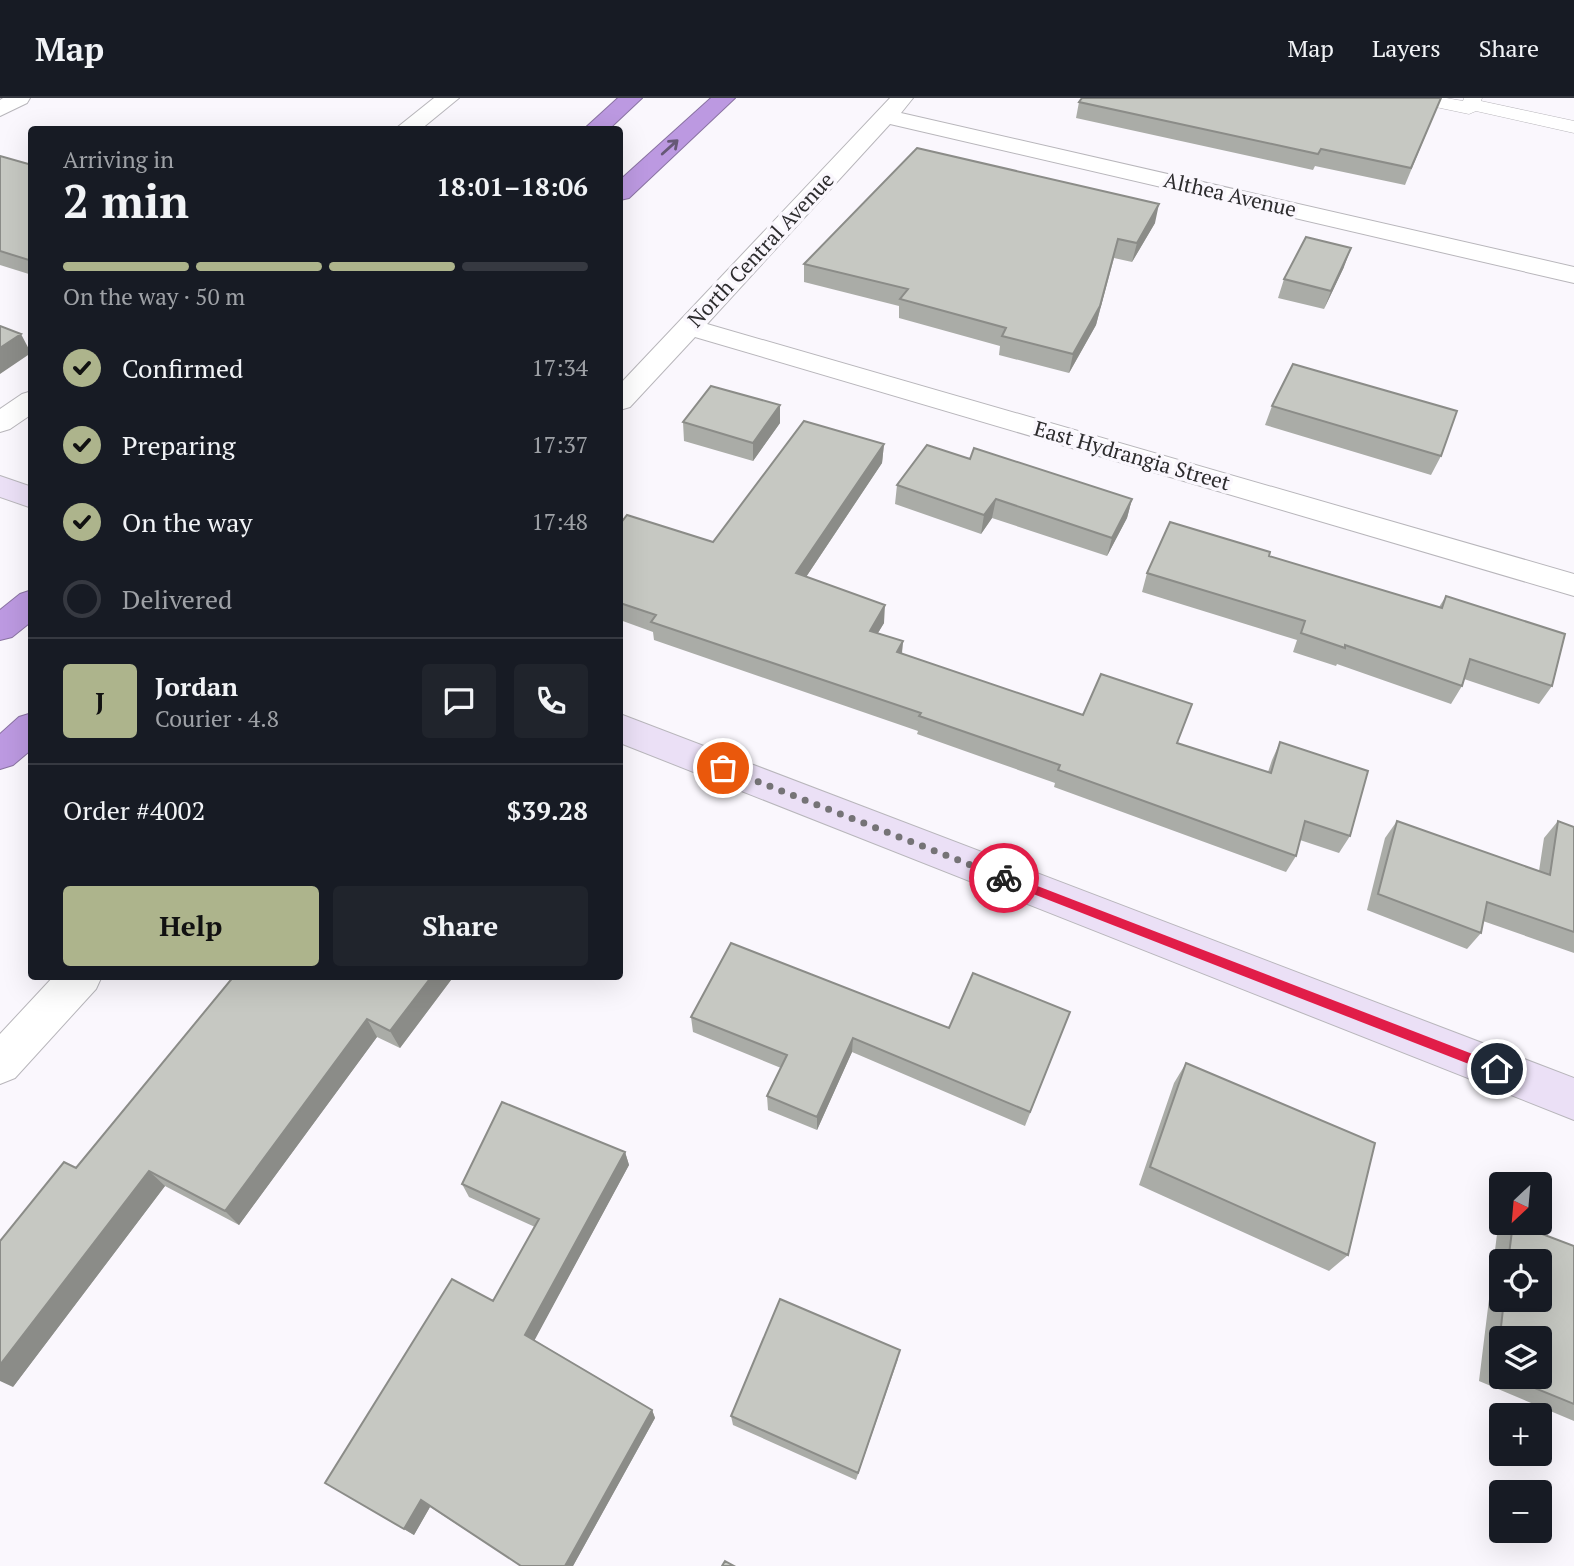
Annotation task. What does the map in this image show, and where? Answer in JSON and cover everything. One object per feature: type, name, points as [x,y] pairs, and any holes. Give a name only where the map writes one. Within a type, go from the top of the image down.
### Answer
[{"type":"highway","points":[[599,126],[631,98]]},
{"type":"highway","points":[[623,190],[724,98]]},
{"type":"highway","points":[[0,628],[28,604]]},
{"type":"highway","points":[[0,755],[28,730]]},
{"type":"street","points":[[0,109],[19,98]]},
{"type":"street","points":[[410,126],[448,98]]},
{"type":"street","name":"Althea Avenue","points":[[893,107],[1574,275]]},
{"type":"street","name":"North Central Avenue","points":[[623,398],[893,107]]},
{"type":"street","name":"East Hydrangia Street","points":[[689,327],[1574,585]]},
{"type":"street","points":[[0,423],[28,403]]},
{"type":"street","points":[[0,486],[28,496]]},
{"type":"street","points":[[623,729],[1574,1099]]},
{"type":"street","points":[[0,1064],[77,980]]},
{"type":"lane","points":[[1418,98],[1469,108],[1472,101],[1574,127]]},
{"type":"building","points":[[1082,98],[1441,98],[1411,168],[1321,149],[1318,154],[1079,102]]},
{"type":"building","points":[[917,148],[1159,204],[1137,243],[1118,239],[1100,306],[1073,354],[1002,336],[1006,328],[900,299],[908,289],[804,264]]},
{"type":"building","points":[[0,156],[28,164],[28,260],[0,251]]},
{"type":"building","points":[[1306,237],[1351,248],[1331,291],[1284,279]]},
{"type":"building","points":[[0,326],[21,334],[0,348]]},
{"type":"building","points":[[1293,364],[1457,411],[1441,456],[1272,406]]},
{"type":"building","points":[[711,386],[780,405],[753,443],[683,422]]},
{"type":"building","points":[[804,421],[884,444],[796,573],[885,605],[870,631],[903,641],[897,652],[1083,715],[1101,674],[1192,704],[1177,743],[1271,773],[1280,742],[1368,771],[1350,836],[1305,821],[1296,856],[1058,770],[1060,765],[919,716],[921,713],[651,622],[656,615],[623,604],[623,520],[627,515],[713,542]]},
{"type":"building","points":[[927,445],[970,459],[974,448],[1132,499],[1112,538],[996,499],[984,515],[897,485]]},
{"type":"building","points":[[1170,522],[1270,552],[1269,556],[1442,608],[1446,596],[1565,634],[1552,686],[1470,659],[1462,686],[1345,645],[1345,648],[1301,633],[1305,621],[1147,573]]},
{"type":"building","points":[[1397,821],[1550,875],[1558,821],[1574,827],[1574,932],[1487,902],[1481,933],[1378,894]]},
{"type":"building","points":[[731,943],[949,1028],[973,973],[1070,1012],[1030,1112],[853,1038],[817,1117],[767,1096],[787,1055],[691,1017]]},
{"type":"building","points":[[231,980],[429,980],[390,1031],[367,1019],[225,1211],[149,1171],[0,1365],[0,1241],[64,1162],[76,1168]]},
{"type":"building","points":[[1186,1063],[1375,1143],[1348,1255],[1150,1167]]},
{"type":"building","points":[[502,1102],[625,1152],[525,1335],[652,1410],[565,1566],[521,1566],[421,1500],[404,1529],[325,1483],[452,1279],[493,1301],[539,1219],[462,1184]]},
{"type":"building","points":[[1511,1236],[1547,1236],[1574,1246],[1574,1404],[1537,1389],[1552,1389],[1552,1326],[1501,1326],[1503,1312],[1552,1312],[1552,1249],[1510,1249]]},
{"type":"building","points":[[780,1299],[900,1350],[858,1473],[731,1416]]},
{"type":"way so far","points":[[723,768],[1004,878]]},
{"type":"route","points":[[1004,878],[1497,1069]]}]
